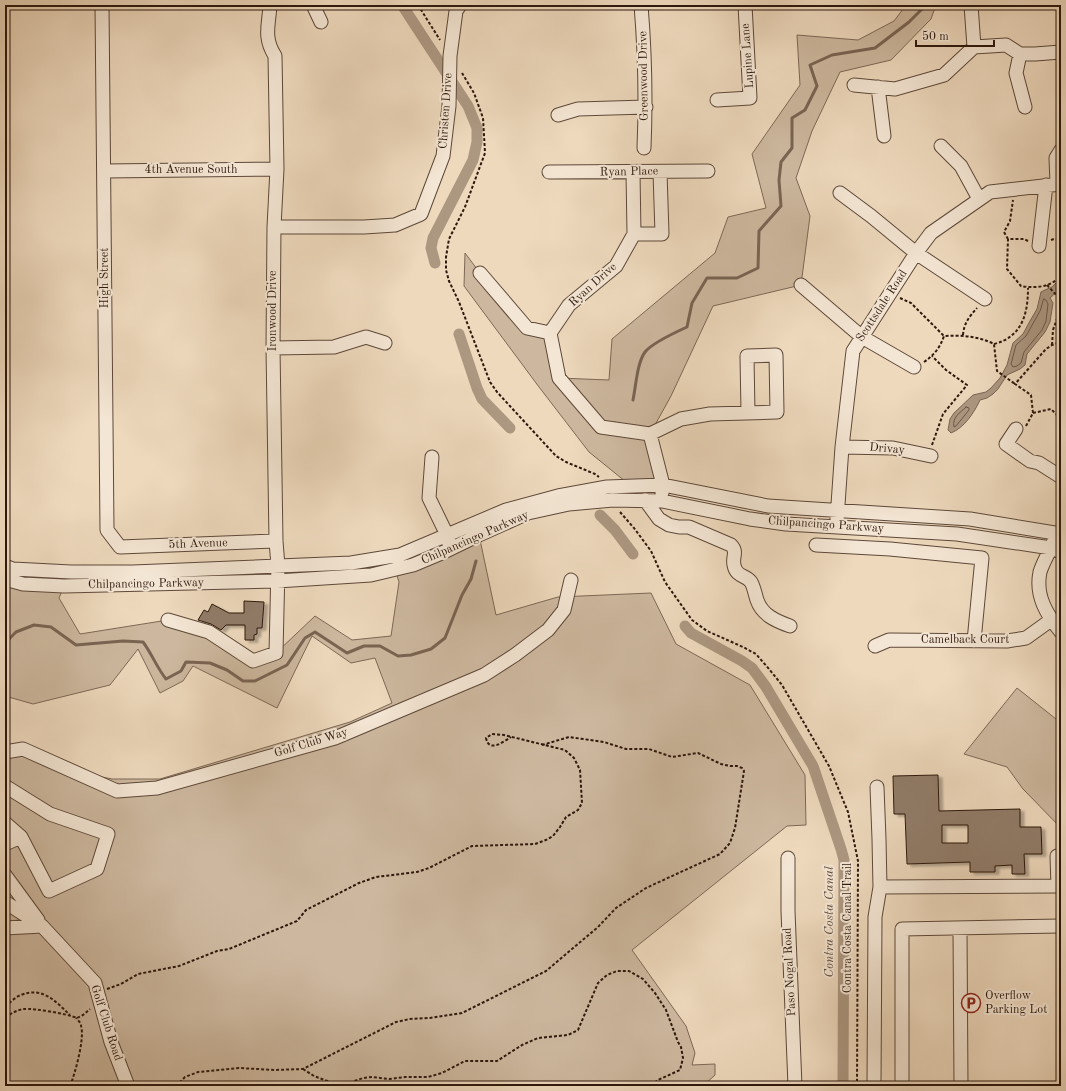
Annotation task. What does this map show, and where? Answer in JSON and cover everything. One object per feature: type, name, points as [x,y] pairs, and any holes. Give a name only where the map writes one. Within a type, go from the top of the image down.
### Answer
[{"type":"street","name":"High Street","points":[[102,5],[105,171],[107,530],[120,547]]},
{"type":"street","name":"Ironwood Drive","points":[[168,620],[209,632],[253,661],[276,653],[278,566],[276,541],[273,348],[274,227],[277,169],[276,56],[271,50],[267,29],[270,5]]},
{"type":"street","points":[[312,5],[321,22]]},
{"type":"street","name":"Christen Drive","points":[[274,227],[364,227],[394,225],[421,214],[443,156],[449,106],[450,62],[456,11],[460,5]]},
{"type":"street","name":"Greenwood Drive","points":[[641,5],[646,107],[644,148]]},
{"type":"street","name":"Lupine Lane","points":[[717,100],[750,98],[745,5]]},
{"type":"street","points":[[970,5],[974,47]]},
{"type":"street","points":[[854,85],[895,89],[944,75],[974,47],[1006,45],[1020,54],[1061,52]]},
{"type":"street","points":[[1020,54],[1016,73],[1025,106]]},
{"type":"street","points":[[878,87],[884,136]]},
{"type":"street","points":[[558,115],[578,109],[646,107]]},
{"type":"street","points":[[941,146],[961,166],[979,199]]},
{"type":"street","points":[[1039,246],[1055,184],[1056,158],[1061,150]]},
{"type":"street","name":"4th Avenue South","points":[[105,171],[277,169]]},
{"type":"street","name":"Ryan Place","points":[[549,172],[708,171]]},
{"type":"street","points":[[633,172],[634,234],[662,234],[660,172]]},
{"type":"street","name":"Scottsdale Road","points":[[837,527],[842,446],[853,351],[916,253],[931,233],[990,192],[1055,184]]},
{"type":"street","points":[[840,193],[916,253],[984,299]]},
{"type":"street","name":"Ryan Drive","points":[[550,333],[568,305],[616,266],[634,234]]},
{"type":"street","points":[[480,273],[527,328],[550,333],[559,378],[601,427],[650,434],[681,419],[710,414],[748,413],[777,412],[776,356],[747,356],[748,413]]},
{"type":"street","points":[[801,285],[862,337],[914,368]]},
{"type":"street","points":[[273,348],[334,346],[366,338],[385,343]]},
{"type":"street","points":[[1016,429],[1006,444],[1030,461],[1039,463],[1061,477]]},
{"type":"street","points":[[650,434],[663,485],[662,501]]},
{"type":"street","name":"Drivay","points":[[842,446],[893,448],[931,456]]},
{"type":"street","points":[[432,458],[429,498],[447,535],[450,549]]},
{"type":"street","name":"Chilpancingo Parkway","points":[[5,566],[13,569],[72,572],[133,572],[351,563],[400,555],[506,510],[558,496],[607,487],[663,485],[768,506],[970,519],[1060,532]]},
{"type":"street","name":"Chilpancingo Parkway","points":[[5,579],[24,584],[64,586],[278,581],[371,575],[413,565],[528,513],[569,504],[613,500],[662,501],[750,519],[786,524],[957,534],[1056,550]]},
{"type":"street","points":[[646,500],[659,519],[669,525],[689,528],[731,545],[734,548],[734,565],[737,572],[742,577],[748,578],[751,582],[758,602],[766,614],[777,621],[790,626]]},
{"type":"street","points":[[1060,532],[1056,550],[1040,572],[1039,586],[1043,606],[1051,620],[1061,632]]},
{"type":"street","name":"5th Avenue","points":[[120,547],[276,541]]},
{"type":"street","points":[[816,545],[890,549],[982,558],[974,641]]},
{"type":"street","name":"Golf Club Way","points":[[5,752],[23,749],[118,791],[157,788],[335,738],[484,675],[515,655],[548,630],[564,610],[571,580]]},
{"type":"street","name":"Camelback Court","points":[[875,646],[889,640],[1007,641],[1026,638],[1051,620]]},
{"type":"street","points":[[5,786],[50,814],[108,834],[97,868],[49,891],[21,837],[5,823]]},
{"type":"street","points":[[874,1086],[874,917],[880,887],[880,839],[877,787]]},
{"type":"street","points":[[5,844],[21,837]]},
{"type":"street","points":[[880,887],[1060,886],[1057,856],[1061,856]]},
{"type":"street","name":"Paso Nogal Road","points":[[788,858],[788,911],[795,1086]]},
{"type":"street","points":[[5,875],[42,926]]},
{"type":"street","name":"Golf Club Road","points":[[5,902],[42,926],[95,983],[111,1042],[128,1086]]},
{"type":"street","points":[[5,928],[42,926]]},
{"type":"street","points":[[902,1086],[902,929],[1061,926]]},
{"type":"street","points":[[960,928],[961,1086]]},
{"type":"path","points":[[418,5],[450,62],[474,92],[483,118],[485,154],[465,207],[449,239],[446,257],[446,270],[449,281],[459,302],[490,382],[497,392],[556,456],[566,462],[595,474],[607,487]]},
{"type":"path","points":[[1015,189],[1010,221],[1004,232],[1008,240],[1007,269],[1021,286],[1028,287],[1046,286],[1055,280],[1061,272]]},
{"type":"path","points":[[1008,240],[1024,239],[1039,246],[1054,239],[1061,240]]},
{"type":"path","points":[[1046,286],[1061,299],[1058,316],[1053,330],[1052,345]]},
{"type":"path","points":[[891,292],[910,304],[944,336],[963,335],[994,344],[1004,342],[1019,328],[1028,306],[1028,287]]},
{"type":"path","points":[[963,335],[964,326],[969,316],[984,299]]},
{"type":"path","points":[[914,368],[932,356],[942,344],[944,336]]},
{"type":"path","points":[[1015,384],[1052,345],[1061,342]]},
{"type":"path","points":[[994,344],[997,371],[1031,395],[1033,413],[1024,430],[1016,429]]},
{"type":"path","points":[[931,456],[933,440],[943,414],[966,385],[946,370],[932,356]]},
{"type":"path","points":[[1033,413],[1051,409],[1061,419]]},
{"type":"path","name":"Contra Costa Canal Trail","points":[[613,500],[615,507],[634,528],[651,551],[665,582],[692,620],[707,631],[756,654],[770,669],[782,685],[829,766],[848,812],[858,861],[857,1086]]},
{"type":"path","points":[[5,1017],[21,1010],[32,1009],[70,1015],[77,1018],[83,1016],[105,990],[121,984],[138,974],[179,966],[217,951],[229,949],[297,921],[306,910],[359,882],[376,877],[411,873],[429,868],[472,846],[535,844],[546,840],[556,831],[566,817],[578,810],[582,803],[580,770],[574,758],[565,750],[511,737],[492,734],[486,738],[490,746],[496,746],[511,737]]},
{"type":"path","points":[[176,1086],[185,1076],[198,1072],[239,1068],[275,1070],[303,1069],[396,1022],[462,1013],[546,971],[592,932],[616,908],[646,888],[720,854],[730,843],[735,828],[739,807],[744,772],[742,768],[721,764],[698,753],[672,757],[649,749],[626,749],[604,742],[569,737],[542,745]]},
{"type":"path","points":[[303,1069],[314,1076],[330,1082],[349,1083],[368,1077],[389,1079],[428,1077],[442,1073],[465,1061],[497,1061],[522,1045],[538,1038],[568,1035],[578,1030],[598,983],[607,975],[617,971],[630,971],[643,979],[655,993],[666,1010],[681,1047],[683,1058],[680,1070],[658,1080],[651,1086]]},
{"type":"path","points":[[5,1006],[20,995],[31,992],[41,993],[51,997],[70,1015],[78,1020],[82,1026],[82,1036],[75,1076],[70,1086]]},
{"type":"shaded area","points":[[906,5],[936,5],[931,19],[891,60],[840,72],[812,131],[796,178],[810,216],[801,285],[713,306],[671,396],[650,434],[663,485],[631,486],[589,452],[464,286],[465,253],[527,328],[550,333],[559,378],[609,380],[612,339],[715,253],[728,217],[766,208],[752,154],[800,85],[797,35],[858,40],[894,21]]},
{"type":"shaded area","points":[[479,535],[496,615],[558,597],[651,593],[676,644],[750,685],[805,775],[806,825],[787,826],[632,950],[686,1026],[695,1053],[692,1065],[715,1064],[715,1075],[703,1086],[5,1086],[5,752],[23,749],[73,771],[112,779],[160,779],[350,722],[392,703],[375,658],[351,663],[312,636],[277,708],[193,666],[183,681],[160,693],[138,649],[110,685],[33,704],[5,696],[5,579],[64,586],[59,598],[80,634],[168,620],[186,624],[253,661],[276,653],[315,616],[352,640],[391,636],[399,582],[395,569]]},
{"type":"shaded area","points":[[1017,688],[1061,723],[1061,828],[1023,789],[1007,767],[964,754]]},
{"type":"water","points":[[1061,278],[1061,288],[1050,298],[1053,303],[1050,322],[1045,332],[1027,354],[1025,365],[1007,375],[998,389],[987,398],[980,400],[968,420],[960,428],[951,433],[948,430],[950,419],[954,413],[973,395],[986,392],[1000,378],[1007,365],[1013,343],[1023,334],[1037,309],[1041,292],[1052,287]]},
{"type":"building","points":[[244,601],[264,602],[262,628],[257,628],[257,634],[254,635],[254,640],[245,640],[245,625],[226,625],[221,630],[211,624],[198,620],[204,610],[208,612],[212,604],[229,613],[244,613]]},
{"type":"building","points":[[938,775],[939,811],[1020,809],[1020,827],[1041,827],[1042,854],[1024,854],[1025,874],[1012,874],[1012,865],[995,866],[995,872],[970,872],[970,862],[907,864],[905,814],[894,814],[893,776]],"holes":[[[942,825],[968,825],[968,843],[942,843]]]},
{"type":"waterway","name":"Contra Costa Canal","points":[[402,5],[468,106],[477,128],[477,142],[473,160],[433,238],[431,248],[435,263]]},
{"type":"waterway","points":[[633,400],[638,368],[645,352],[658,341],[687,327],[692,303],[707,278],[737,278],[758,268],[759,231],[781,206],[779,180],[781,162],[792,148],[792,118],[805,110],[817,86],[810,65],[832,55],[875,48],[909,22],[923,8],[924,5]]},
{"type":"waterway","name":"Contra Costa Canal","points":[[459,334],[482,399],[510,428]]},
{"type":"waterway","name":"Contra Costa Canal","points":[[600,515],[615,530],[633,554]]},
{"type":"waterway","points":[[5,643],[16,632],[34,625],[51,627],[76,645],[123,641],[143,642],[166,679],[181,671],[186,662],[210,663],[227,670],[243,681],[255,681],[287,665],[305,638],[315,632],[347,653],[364,646],[380,646],[398,656],[411,655],[431,649],[445,638],[462,595],[471,579],[476,561]]},
{"type":"waterway","name":"Contra Costa Canal","points":[[685,626],[691,633],[752,668],[766,687],[813,766],[844,860],[843,1086]]},
{"type":"place","name":"Overflow Parking Lot","points":[[971,1003]]}]
